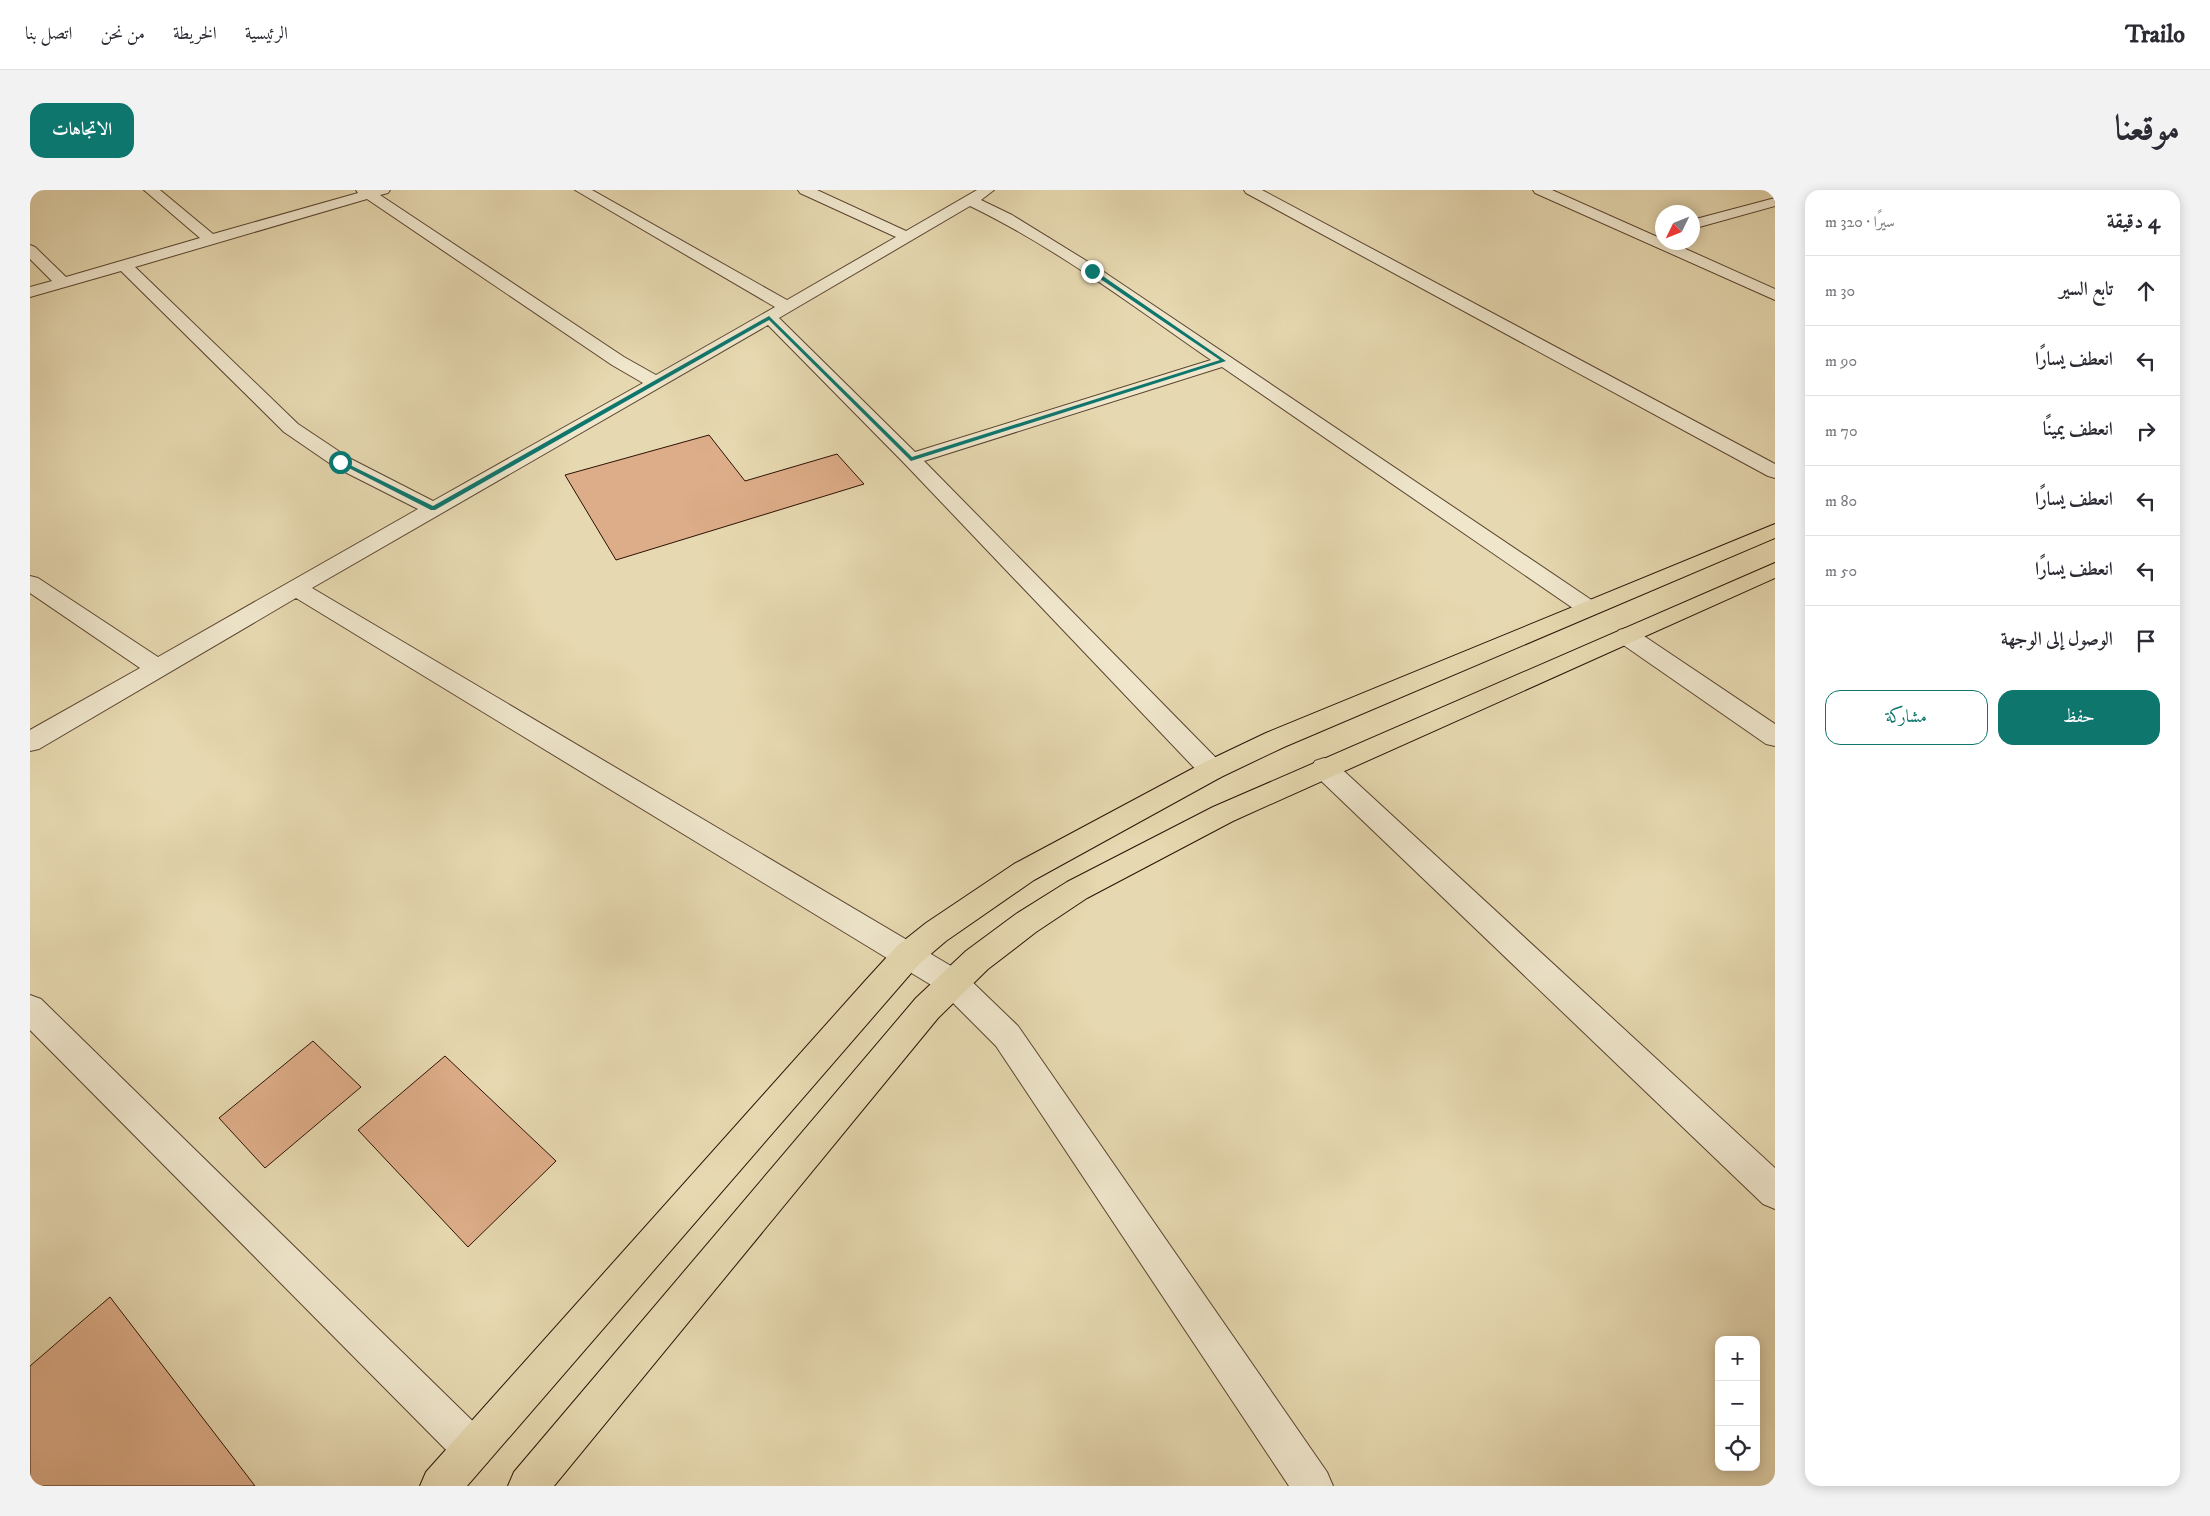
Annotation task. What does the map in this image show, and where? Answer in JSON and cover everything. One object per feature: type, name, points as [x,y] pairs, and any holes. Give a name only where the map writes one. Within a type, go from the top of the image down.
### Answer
[{"type":"highway","points":[[440,1486],[908,955],[936,932],[1024,872],[1212,770],[1275,740],[1775,530]]},
{"type":"highway","points":[[535,1482],[927,1008],[977,960],[1026,923],[1077,890],[1223,814],[1775,570]]},
{"type":"street","points":[[150,190],[211,240]]},
{"type":"street","points":[[582,190],[788,307]]},
{"type":"street","points":[[805,190],[908,237]]},
{"type":"street","points":[[30,742],[295,588],[769,318],[987,190]]},
{"type":"street","points":[[1251,190],[1775,472]]},
{"type":"street","points":[[1540,190],[1775,296]]},
{"type":"street","points":[[30,292],[211,240],[371,191],[618,361],[656,383]]},
{"type":"street","points":[[970,200],[1007,218],[1037,236],[1588,608]]},
{"type":"street","points":[[1700,223],[1775,202]]},
{"type":"street","points":[[1647,238],[1655,236]]},
{"type":"street","points":[[30,250],[62,283]]},
{"type":"street","points":[[124,265],[291,428],[314,447],[433,509]]},
{"type":"street","points":[[769,318],[911,459],[1212,770]]},
{"type":"street","points":[[911,459],[1224,361]]},
{"type":"street","points":[[30,583],[157,668]]},
{"type":"street","points":[[295,588],[952,982],[1007,1036],[1313,1486]]},
{"type":"street","points":[[1627,636],[1775,737]]},
{"type":"street","points":[[1324,768],[1775,1192]]},
{"type":"street","points":[[30,1009],[473,1449]]},
{"type":"building","points":[[709,435],[745,481],[837,454],[864,484],[616,560],[565,475]]},
{"type":"building","points":[[313,1041],[361,1087],[265,1168],[219,1118]]},
{"type":"building","points":[[445,1056],[556,1161],[468,1247],[358,1130]]},
{"type":"building","points":[[110,1297],[255,1486],[30,1486],[30,1366]]},
{"type":"route","points":[[340,462],[433,509],[769,318],[911,459],[1224,361],[1092,271]]}]
